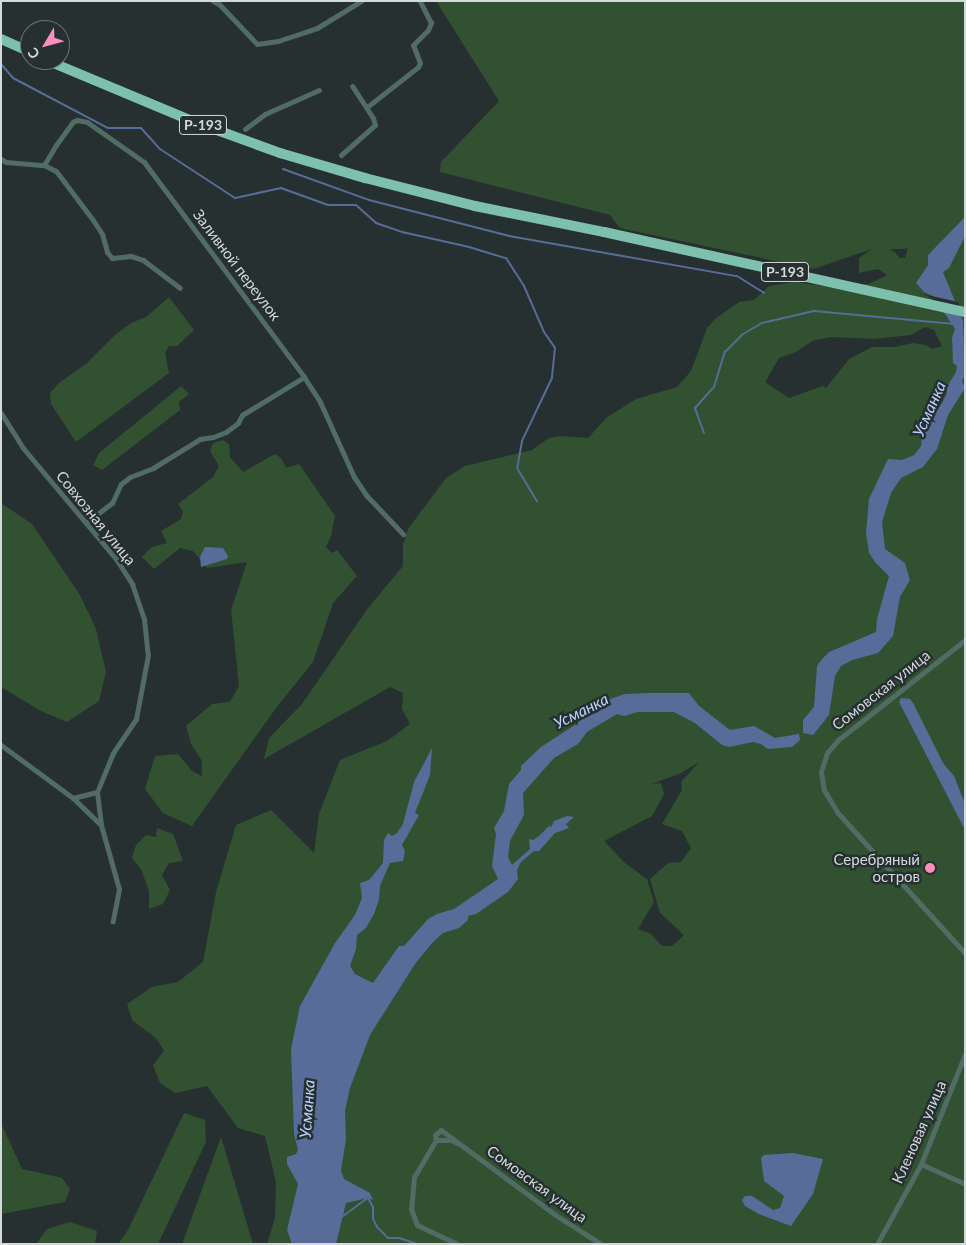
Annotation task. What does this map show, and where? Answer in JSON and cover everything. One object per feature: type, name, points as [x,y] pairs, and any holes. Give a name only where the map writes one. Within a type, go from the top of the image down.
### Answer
[{"type":"highway","points":[[1,39],[20,48]]},
{"type":"highway","name":"Р-193","points":[[70,70],[192,121],[280,153],[422,193],[965,312]]},
{"type":"street","points":[[213,1],[220,2],[257,44],[278,41],[317,28],[361,1]]},
{"type":"street","points":[[367,107],[418,67],[420,63],[413,45],[428,30],[431,23],[420,1]]},
{"type":"street","points":[[341,155],[375,125],[374,118],[352,86]]},
{"type":"street","points":[[245,129],[265,114],[319,90]]},
{"type":"street","name":"Заливной переулок","points":[[44,165],[73,122],[78,120],[88,122],[144,162],[304,377],[320,402],[354,477],[366,495],[403,534]]},
{"type":"street","points":[[1,159],[6,162],[44,165],[56,171],[93,220],[102,234],[107,252],[112,258],[131,256],[143,260],[180,288]]},
{"type":"street","points":[[86,523],[112,504],[116,499],[121,484],[130,477],[152,468],[200,439],[226,432],[238,423],[242,415],[304,377]]},
{"type":"street","name":"Совхозная улица","points":[[1,413],[23,448],[116,558],[132,584],[144,619],[148,655],[138,712],[113,753],[97,792]]},
{"type":"street","name":"Сомовская улица","points":[[965,640],[845,733],[828,753],[821,772],[824,790],[837,812],[965,953]]},
{"type":"street","points":[[1,745],[73,798],[101,825]]},
{"type":"street","points":[[73,798],[97,792],[101,825],[119,889],[114,921]]},
{"type":"street","name":"Кленовая улица","points":[[877,1244],[921,1164],[965,1054]]},
{"type":"street","name":"Сомовская улица","points":[[459,1144],[451,1140],[436,1140],[434,1135],[441,1130],[554,1214],[601,1244]]},
{"type":"street","points":[[436,1140],[414,1177],[411,1209],[417,1225],[457,1244]]},
{"type":"street","points":[[921,1164],[965,1184]]},
{"type":"green space","points":[[436,1],[965,1],[965,1244],[267,1244],[275,1218],[276,1182],[265,1136],[238,1128],[207,1086],[175,1093],[160,1083],[153,1065],[164,1051],[156,1038],[132,1020],[127,1004],[152,987],[178,982],[203,962],[216,892],[236,825],[271,810],[314,853],[319,814],[340,760],[387,741],[410,724],[402,709],[403,693],[390,687],[264,759],[269,738],[302,704],[368,608],[403,566],[403,545],[408,529],[446,478],[465,466],[532,450],[549,438],[560,436],[588,438],[606,418],[636,399],[677,387],[691,371],[707,328],[716,318],[739,302],[754,300],[769,286],[795,282],[822,286],[869,284],[887,275],[878,269],[859,273],[859,258],[872,249],[813,269],[620,228],[610,215],[440,172],[441,162],[499,101]],"holes":[[[908,247],[905,258],[900,258],[889,249],[905,249]],[[925,327],[934,330],[942,346],[932,349],[926,345],[913,343],[895,347],[872,347],[849,359],[826,388],[823,386],[789,398],[765,382],[779,358],[796,352],[812,341],[831,337],[874,339],[911,335]],[[699,762],[681,782],[682,790],[662,824],[682,831],[691,848],[681,862],[668,863],[650,879],[660,913],[684,935],[672,946],[662,946],[651,934],[638,929],[654,902],[647,879],[625,863],[604,841],[652,816],[664,794],[661,783],[652,784],[681,773]]]},
{"type":"green space","points":[[169,297],[194,330],[177,346],[169,346],[165,353],[169,373],[76,442],[51,404],[50,393],[59,383],[86,364],[115,335],[131,323],[146,317]]},
{"type":"green space","points":[[181,386],[189,394],[179,402],[180,410],[102,470],[93,465],[99,453]]},
{"type":"green space","points":[[223,440],[229,444],[230,457],[243,472],[275,454],[281,458],[286,468],[299,464],[335,516],[331,536],[326,547],[332,553],[337,550],[357,576],[333,603],[313,662],[276,708],[192,826],[163,813],[145,789],[155,756],[178,754],[192,771],[202,776],[202,761],[191,744],[186,726],[212,704],[230,702],[239,686],[231,610],[247,562],[207,568],[193,551],[180,548],[154,569],[142,557],[152,547],[167,543],[161,531],[181,519],[183,512],[178,504],[213,477],[219,466],[210,451],[213,443]]},
{"type":"green space","points":[[1,503],[32,524],[80,595],[96,629],[106,672],[99,701],[67,722],[41,711],[1,687]]},
{"type":"green space","points":[[157,828],[173,834],[183,861],[169,863],[162,875],[170,890],[163,904],[149,909],[149,891],[141,869],[132,858],[136,845],[146,835],[156,837]]},
{"type":"green space","points":[[184,1113],[205,1120],[206,1142],[158,1244],[118,1244],[128,1230]]},
{"type":"green space","points":[[1,1123],[22,1169],[62,1178],[70,1189],[65,1202],[1,1214]]},
{"type":"green space","points":[[221,1137],[253,1244],[182,1244]]},
{"type":"green space","points":[[70,1222],[97,1231],[95,1244],[36,1244],[47,1229]]},
{"type":"water","points":[[965,217],[965,236],[949,268],[943,272],[963,321],[965,375],[962,381],[965,388],[948,415],[937,449],[923,467],[901,478],[891,493],[882,522],[885,549],[905,563],[910,580],[900,597],[893,636],[878,653],[852,660],[841,666],[835,676],[829,715],[813,735],[803,733],[803,720],[814,707],[817,666],[822,659],[829,652],[876,632],[877,619],[889,576],[869,553],[866,533],[869,499],[888,459],[902,460],[914,455],[921,446],[923,428],[942,403],[947,393],[947,387],[956,372],[957,366],[953,363],[952,338],[955,329],[933,296],[924,292],[916,283],[928,265],[928,255]]},
{"type":"water","points":[[205,547],[223,548],[228,556],[227,559],[201,567],[200,557]]},
{"type":"water","name":"Усманка","points":[[689,693],[699,706],[730,730],[754,726],[775,738],[799,734],[800,740],[792,747],[768,749],[761,744],[753,742],[729,747],[722,745],[695,723],[674,712],[638,712],[624,716],[617,714],[587,732],[578,744],[554,758],[523,793],[524,815],[510,841],[508,857],[512,865],[530,849],[529,839],[533,840],[539,836],[549,826],[551,827],[554,821],[567,816],[574,817],[566,824],[569,828],[555,833],[539,851],[534,851],[521,862],[517,870],[518,879],[508,892],[476,914],[468,916],[468,920],[459,928],[443,933],[432,943],[415,964],[370,1035],[350,1088],[345,1111],[346,1139],[341,1171],[344,1179],[370,1193],[373,1200],[368,1198],[346,1203],[336,1244],[292,1244],[287,1230],[298,1184],[287,1164],[287,1157],[296,1154],[298,1150],[294,1134],[291,1049],[300,1006],[335,943],[355,915],[362,898],[360,883],[369,880],[383,863],[384,840],[388,833],[392,836],[397,833],[403,824],[414,782],[432,748],[430,775],[415,813],[419,815],[402,845],[405,851],[403,861],[390,863],[380,886],[379,900],[374,914],[366,928],[357,935],[356,949],[350,966],[355,974],[373,983],[399,946],[404,946],[428,919],[454,909],[498,879],[492,866],[496,834],[494,828],[504,811],[509,784],[521,770],[521,766],[541,747],[578,723],[580,717],[607,700],[625,694]]},
{"type":"water","points":[[901,698],[910,699],[913,703],[943,763],[954,776],[965,804],[965,830],[899,702]]},
{"type":"water","points":[[793,1153],[823,1159],[813,1194],[791,1226],[759,1214],[745,1206],[742,1200],[745,1196],[752,1196],[773,1210],[780,1208],[784,1196],[764,1181],[761,1158],[764,1155]]},
{"type":"pier","points":[[923,294],[958,302],[964,317],[941,311],[931,298]]},
{"type":"waterway","points":[[1,64],[13,78],[108,128],[141,128],[160,149],[235,198],[281,188],[328,205],[356,205],[376,223],[402,232],[469,247],[506,258],[524,286],[544,332],[555,348],[552,378],[522,441],[517,468],[537,501]]},
{"type":"waterway","points":[[283,169],[369,200],[509,236],[737,276],[764,293]]},
{"type":"waterway","points":[[704,433],[695,408],[714,387],[725,352],[743,334],[762,323],[814,311],[954,324]]},
{"type":"waterway","points":[[343,1216],[368,1198],[373,1207],[373,1219],[377,1227],[388,1238],[399,1238],[417,1244]]},
{"type":"place","name":"Серебряный остров","points":[[930,868]]}]
